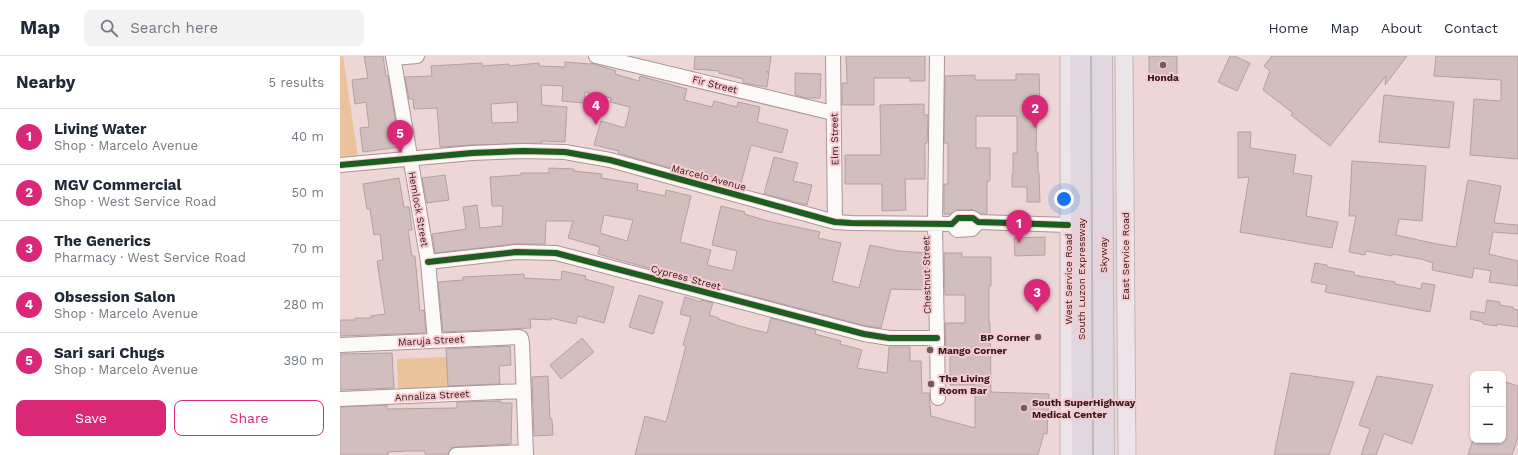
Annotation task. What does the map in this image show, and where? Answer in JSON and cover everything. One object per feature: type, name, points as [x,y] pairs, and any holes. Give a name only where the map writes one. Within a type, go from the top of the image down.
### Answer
[{"type":"highway","name":"South Luzon Expressway","points":[[1080,56],[1082,455]]},
{"type":"highway","name":"Skyway","points":[[1089,56],[1091,455]]},
{"type":"highway","name":"Skyway","points":[[1102,56],[1104,455]]},
{"type":"highway","points":[[1109,56],[1110,455]]},
{"type":"main road","name":"West Service Road","points":[[1069,56],[1069,455]]},
{"type":"main road","name":"East Service Road","points":[[1124,56],[1127,455]]},
{"type":"street","points":[[393,57],[417,56]]},
{"type":"street","name":"Fir Street","points":[[596,56],[833,113]]},
{"type":"street","name":"Elm Street","points":[[833,56],[835,222]]},
{"type":"street","name":"Chestnut Street","points":[[937,56],[936,224],[938,398]]},
{"type":"street","name":"Hemlock Street","points":[[393,57],[428,262],[435,340]]},
{"type":"street","name":"Marcelo Avenue","points":[[340,165],[523,151],[565,152],[610,160],[835,222],[952,224],[958,218],[973,218],[978,222],[1068,225]]},
{"type":"street","name":"Cypress Street","points":[[428,262],[516,252],[556,254],[864,334],[889,338],[937,338]]},
{"type":"street","name":"Maruja Street","points":[[340,345],[517,336],[521,338],[524,391]]},
{"type":"street","points":[[456,455],[526,453],[524,391]]},
{"type":"street","name":"Annaliza Street","points":[[340,399],[524,391]]},
{"type":"shaded area","points":[[340,56],[343,56],[358,157],[340,158]]},
{"type":"shaded area","points":[[449,357],[450,388],[398,390],[397,359]]},
{"type":"building","points":[[364,56],[383,56],[386,76],[388,76],[400,147],[363,152],[360,128],[369,127],[366,102],[355,104],[352,80],[368,78]]},
{"type":"building","points":[[695,56],[771,56],[769,71],[766,72],[769,72],[767,87],[743,83],[743,79],[719,73],[719,71],[694,69]]},
{"type":"building","points":[[846,56],[925,56],[925,81],[910,81],[910,78],[874,78],[874,105],[842,105],[842,83],[847,83]]},
{"type":"building","name":"Honda","points":[[1149,56],[1177,56],[1177,75],[1149,75]]},
{"type":"building","points":[[1230,56],[1234,56],[1250,63],[1237,91],[1218,82]]},
{"type":"building","points":[[1272,56],[1407,56],[1385,85],[1386,76],[1330,146],[1291,115],[1293,113],[1263,90],[1270,71],[1264,66]]},
{"type":"building","points":[[1436,56],[1518,56],[1518,159],[1470,155],[1474,99],[1501,101],[1501,80],[1434,76]]},
{"type":"building","points":[[565,62],[591,63],[616,71],[615,74],[639,81],[640,76],[687,89],[684,100],[712,107],[714,101],[737,107],[738,102],[760,107],[757,122],[788,130],[782,153],[751,145],[740,187],[717,181],[717,178],[667,167],[618,153],[619,151],[594,145],[601,121],[625,128],[630,107],[610,102],[611,98],[585,92],[584,103],[562,101],[563,86],[541,85],[542,105],[567,107],[565,142],[542,141],[542,143],[440,147],[437,108],[414,109],[413,99],[409,99],[405,77],[432,76],[431,66],[482,63],[482,66],[509,64],[509,66],[539,63],[539,66],[565,67]],"holes":[[[517,102],[518,122],[492,123],[491,104]]]},
{"type":"building","points":[[795,73],[821,74],[820,98],[806,98],[795,95]]},
{"type":"building","points":[[1016,74],[1039,74],[1040,106],[1037,106],[1036,152],[1038,152],[1040,202],[1027,202],[1027,187],[1012,187],[1013,153],[1017,153],[1017,116],[976,116],[976,148],[990,148],[990,181],[987,181],[987,214],[981,214],[973,210],[958,210],[950,214],[944,214],[944,184],[948,184],[948,143],[944,143],[945,76],[975,75],[975,80],[1016,80]]},
{"type":"building","points":[[1384,95],[1454,102],[1449,148],[1379,142]]},
{"type":"building","points":[[924,104],[924,115],[928,115],[927,143],[925,143],[925,179],[905,179],[906,210],[882,211],[882,184],[845,184],[845,155],[881,155],[880,105]]},
{"type":"building","points":[[1238,132],[1251,132],[1250,148],[1296,155],[1293,173],[1312,176],[1306,216],[1338,222],[1332,248],[1240,232],[1249,177],[1238,178]]},
{"type":"building","points":[[774,157],[798,163],[793,181],[812,185],[807,205],[764,194]]},
{"type":"building","points":[[1352,161],[1426,166],[1422,221],[1399,219],[1396,235],[1437,244],[1456,247],[1468,180],[1501,186],[1494,223],[1518,225],[1518,234],[1493,232],[1489,254],[1518,261],[1518,286],[1489,282],[1491,271],[1474,268],[1472,278],[1432,270],[1433,263],[1421,259],[1392,254],[1392,256],[1366,251],[1365,255],[1349,252],[1356,216],[1349,216]]},
{"type":"building","points":[[549,168],[574,169],[574,171],[602,174],[601,178],[638,184],[637,190],[665,196],[666,190],[691,196],[680,242],[711,250],[707,265],[733,270],[737,251],[712,245],[721,206],[745,212],[744,214],[768,221],[820,232],[818,238],[841,243],[832,281],[859,288],[870,245],[898,251],[927,253],[928,290],[891,289],[881,328],[866,326],[706,284],[706,281],[671,272],[670,274],[598,254],[600,247],[568,238],[573,221],[546,221],[545,244],[515,244],[435,253],[432,234],[466,229],[463,207],[477,205],[480,228],[502,226],[503,206],[492,206],[490,177],[521,175],[521,173],[549,173]],"holes":[[[604,215],[633,220],[627,241],[600,233]]]},
{"type":"building","points":[[445,175],[449,200],[427,203],[422,178]]},
{"type":"building","points":[[399,178],[404,207],[409,207],[412,230],[408,230],[412,256],[415,256],[420,311],[424,310],[426,333],[340,336],[340,320],[371,318],[371,316],[385,314],[377,261],[383,260],[380,234],[374,235],[370,209],[367,209],[363,184]]},
{"type":"building","points":[[1045,237],[1045,255],[1015,256],[1014,238]]},
{"type":"building","points":[[944,253],[962,253],[962,257],[991,257],[989,323],[991,392],[1049,394],[1047,434],[1044,433],[1038,455],[635,455],[645,416],[666,422],[686,346],[683,345],[691,317],[680,314],[685,297],[701,302],[701,300],[713,303],[709,315],[743,327],[767,333],[771,318],[816,330],[815,334],[841,341],[840,344],[862,350],[857,368],[887,373],[889,347],[910,347],[910,361],[921,361],[922,393],[929,393],[931,416],[975,428],[975,385],[950,385],[950,353],[946,353],[945,323],[965,323],[965,295],[945,295]]},
{"type":"building","points":[[1315,263],[1354,272],[1354,275],[1395,282],[1395,284],[1421,289],[1422,283],[1435,285],[1430,312],[1325,292],[1327,285],[1311,282]]},
{"type":"building","points":[[562,271],[586,276],[585,279],[614,287],[604,323],[578,316],[576,324],[551,318],[551,320],[530,319],[531,328],[443,332],[438,282],[463,280],[463,277],[524,274],[524,278],[561,280]]},
{"type":"building","points":[[639,295],[663,302],[653,334],[629,327]]},
{"type":"building","points":[[1487,300],[1500,302],[1500,305],[1513,307],[1513,309],[1518,310],[1518,327],[1483,324],[1483,322],[1470,319],[1471,311],[1485,313]]},
{"type":"building","points":[[582,338],[594,352],[561,379],[550,365]]},
{"type":"building","points":[[510,346],[511,365],[499,366],[500,384],[448,386],[446,349]]},
{"type":"building","points":[[392,353],[394,388],[340,390],[340,354]]},
{"type":"building","points":[[1291,373],[1354,382],[1329,455],[1274,455]]},
{"type":"building","points":[[548,376],[550,419],[552,419],[553,435],[534,436],[532,377]]},
{"type":"building","points":[[1377,376],[1433,385],[1412,444],[1384,434],[1376,455],[1361,455],[1370,429],[1359,425]]},
{"type":"building","points":[[1506,382],[1518,386],[1518,437],[1512,455],[1468,455],[1472,443],[1506,443]]},
{"type":"building","points":[[501,401],[501,403],[512,403],[511,444],[456,447],[451,448],[448,454],[425,454],[425,451],[406,451],[388,452],[388,455],[340,455],[340,407],[387,405],[387,409],[457,408],[457,402]]},
{"type":"cycle path","points":[[340,165],[472,153],[523,151],[565,152],[610,160],[835,222],[952,224],[958,218],[973,218],[978,222],[1068,225]]},
{"type":"cycle path","points":[[428,262],[516,252],[556,253],[864,334],[889,338],[937,338]]},
{"type":"place","name":"Honda","points":[[1163,65]]},
{"type":"place","name":"Obsession Salon","points":[[596,125]]},
{"type":"place","name":"MGV Commercial","points":[[1035,128]]},
{"type":"place","name":"Sari sari Chugs","points":[[400,153]]},
{"type":"place","name":"Living Water","points":[[1019,243]]},
{"type":"place","name":"The Generics","points":[[1037,312]]},
{"type":"place","name":"BP Corner","points":[[1038,337]]},
{"type":"place","name":"Mango Corner","points":[[930,350]]},
{"type":"place","name":"The Living Room Bar","points":[[931,384]]},
{"type":"place","name":"South SuperHighway Medical Center","points":[[1024,408]]}]
